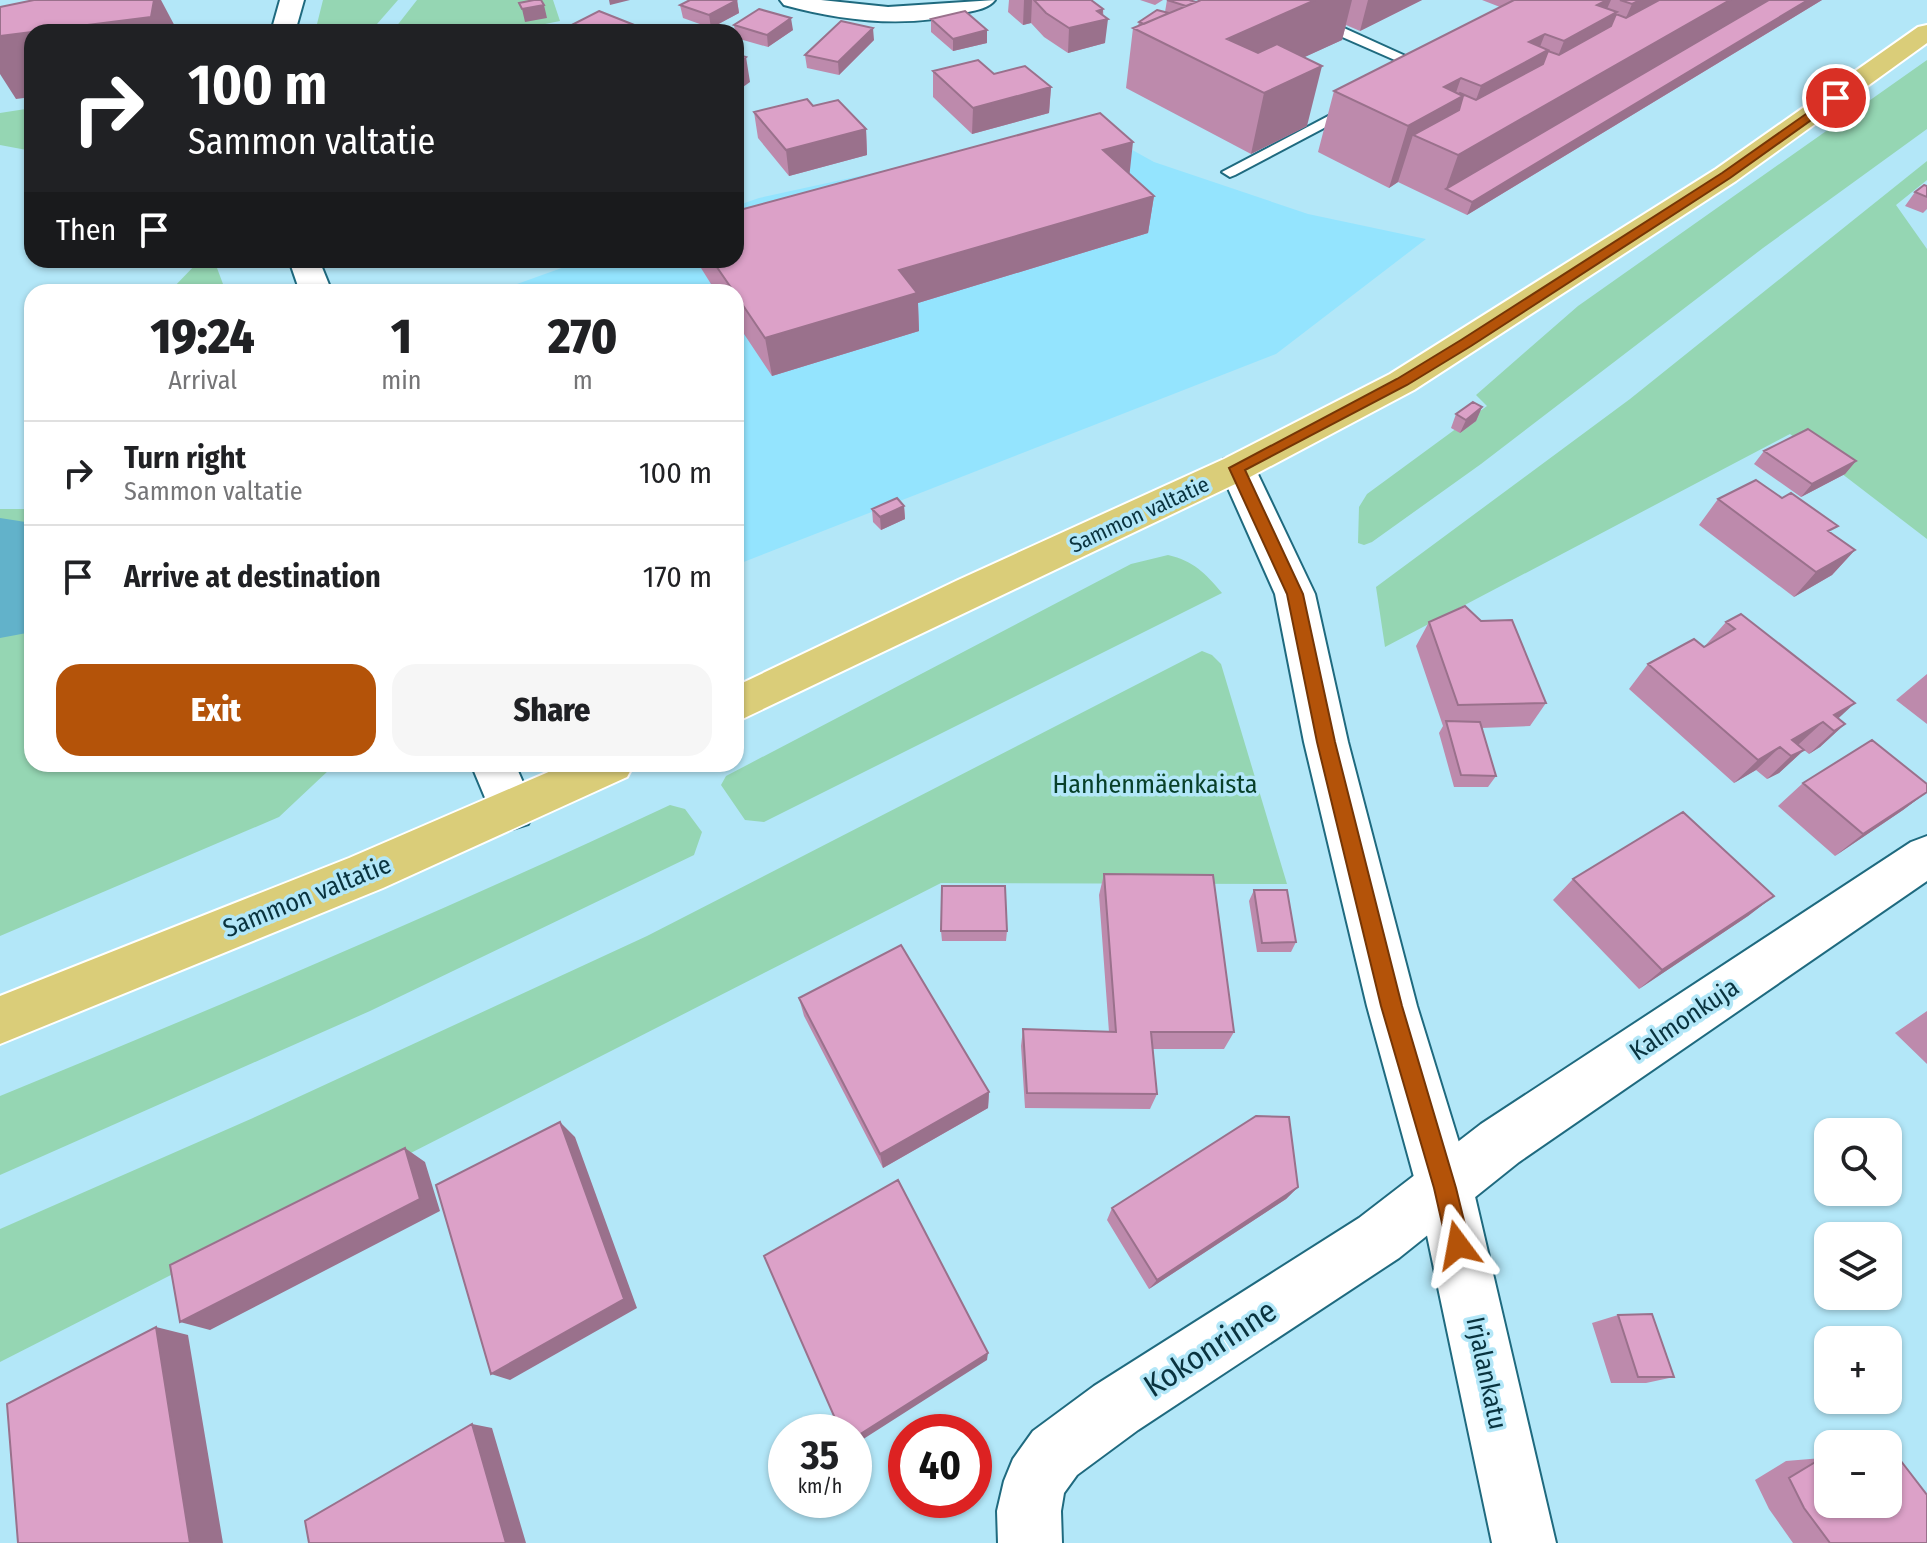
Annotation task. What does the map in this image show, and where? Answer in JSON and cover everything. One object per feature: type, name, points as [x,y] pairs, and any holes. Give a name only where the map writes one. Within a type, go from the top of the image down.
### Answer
[{"type":"main road","name":"Sammon valtatie","points":[[744,701],[972,590],[1237,468],[1402,382],[1726,175],[1927,32]]},
{"type":"main road","name":"Sammon valtatie","points":[[0,1020],[366,873],[595,772]]},
{"type":"street","points":[[285,24],[292,0]]},
{"type":"street","points":[[792,0],[809,6],[875,14],[936,11],[983,0]]},
{"type":"street","name":"Irjalankatu","points":[[1237,468],[1295,594],[1326,742],[1388,991],[1445,1188],[1524,1543]]},
{"type":"street","points":[[496,772],[512,810]]},
{"type":"street","name":"Kalmonkuja","points":[[1445,1188],[1500,1143],[1927,856]]},
{"type":"street","name":"Kokonrinne","points":[[1030,1543],[1029,1511],[1035,1481],[1055,1453],[1116,1408],[1379,1238],[1445,1188]]},
{"type":"lane","points":[[1291,0],[1290,7],[1297,12],[1424,69]]},
{"type":"lane","points":[[1230,172],[1362,102]]},
{"type":"shaded area","points":[[1089,126],[1154,162],[1308,214],[1426,239],[1276,354],[744,562],[744,284],[517,284],[562,268],[744,268],[744,203]]},
{"type":"shaded area","points":[[0,518],[24,522],[24,634],[0,638]]},
{"type":"green space","points":[[323,0],[398,0],[377,24],[317,24]]},
{"type":"green space","points":[[417,0],[553,0],[560,21],[545,24],[398,24]]},
{"type":"green space","points":[[1927,60],[1927,129],[1763,248],[1481,464],[1372,542],[1364,545],[1358,543],[1359,507],[1367,494],[1487,406],[1476,395],[1578,306]]},
{"type":"green space","points":[[24,109],[24,150],[0,145],[0,113]]},
{"type":"green space","points":[[1927,161],[1927,180],[1896,205],[1927,249],[1927,539],[1790,434],[1385,647],[1376,587],[1630,399]]},
{"type":"green space","points":[[192,268],[217,268],[223,284],[177,284]]},
{"type":"green space","points":[[0,509],[24,509],[24,772],[327,772],[279,817],[0,936]]},
{"type":"green space","points":[[1168,555],[1198,569],[1222,593],[764,822],[745,820],[721,785],[726,776],[744,772],[744,767],[1131,564]]},
{"type":"green space","name":"Hanhenmäenkaista","points":[[1202,651],[1221,664],[1287,884],[941,883],[0,1362],[0,1229],[253,1118],[647,936]]},
{"type":"green space","points":[[670,805],[685,809],[702,832],[694,855],[370,1011],[0,1175],[0,1096],[337,955]]},
{"type":"building","points":[[34,0],[154,0],[151,17],[95,24],[24,24],[24,33],[0,36],[0,7]]},
{"type":"building","points":[[541,0],[544,5],[522,9],[519,3]]},
{"type":"building","points":[[690,0],[737,0],[709,15],[680,5]]},
{"type":"building","points":[[1034,0],[1091,0],[1103,9],[1097,11],[1108,19],[1069,28],[1046,13]]},
{"type":"building","points":[[1167,0],[1189,0],[1196,2],[1186,6]]},
{"type":"building","points":[[1201,0],[1315,0],[1227,39],[1258,53],[1277,44],[1322,66],[1264,93],[1133,28]]},
{"type":"building","points":[[1514,0],[1607,0],[1597,5],[1617,12],[1564,41],[1545,34],[1529,42],[1548,50],[1481,86],[1461,78],[1444,87],[1463,96],[1408,126],[1334,91]]},
{"type":"building","points":[[1659,0],[1730,0],[1458,155],[1413,135],[1459,110],[1463,96],[1460,93],[1476,100],[1543,64],[1548,51],[1559,55],[1611,26],[1616,14],[1626,18]]},
{"type":"building","points":[[1769,0],[1808,0],[1472,202],[1446,189]]},
{"type":"building","points":[[759,9],[791,18],[767,35],[744,28],[744,24],[736,24]]},
{"type":"building","points":[[1157,10],[1169,13],[1144,24],[1139,22]]},
{"type":"building","points":[[599,11],[632,24],[574,24]]},
{"type":"building","points":[[965,11],[987,30],[953,39],[931,19]]},
{"type":"building","points":[[841,21],[873,28],[838,62],[805,55]]},
{"type":"building","points":[[978,60],[994,74],[1025,66],[1051,87],[973,108],[933,71]]},
{"type":"building","points":[[807,99],[813,106],[838,100],[866,129],[786,150],[754,112]]},
{"type":"building","points":[[1100,113],[1133,142],[1103,150],[1154,196],[899,270],[917,293],[765,338],[744,307],[744,284],[728,284],[718,268],[744,268],[744,209]]},
{"type":"building","points":[[1927,186],[1927,197],[1915,192]]},
{"type":"building","points":[[1473,402],[1482,407],[1466,420],[1456,414]]},
{"type":"building","points":[[1808,429],[1856,461],[1812,484],[1764,451]]},
{"type":"building","points":[[1756,480],[1782,498],[1791,493],[1838,526],[1828,531],[1855,550],[1816,572],[1718,499]]},
{"type":"building","points":[[897,498],[904,506],[880,517],[872,509]]},
{"type":"building","points":[[1465,606],[1481,621],[1512,620],[1546,703],[1458,705],[1429,622]]},
{"type":"building","points":[[1741,614],[1855,703],[1834,715],[1845,724],[1834,731],[1823,722],[1792,740],[1804,750],[1791,756],[1780,747],[1758,760],[1648,664],[1694,639],[1704,647],[1735,629],[1726,622]]},
{"type":"building","points":[[1446,721],[1480,722],[1496,776],[1461,775]]},
{"type":"building","points":[[1872,740],[1927,784],[1927,792],[1863,834],[1803,783]]},
{"type":"building","points":[[1683,812],[1774,896],[1662,970],[1573,879]]},
{"type":"building","points":[[1104,874],[1213,875],[1234,1032],[1151,1032],[1157,1094],[1027,1093],[1023,1029],[1116,1032]]},
{"type":"building","points":[[942,886],[1005,886],[1007,931],[941,931]]},
{"type":"building","points":[[1254,890],[1287,890],[1296,942],[1262,943]]},
{"type":"building","points":[[901,945],[989,1092],[880,1154],[799,998]]},
{"type":"building","points":[[1256,1116],[1289,1117],[1298,1187],[1157,1280],[1112,1208]]},
{"type":"building","points":[[560,1122],[624,1299],[491,1374],[436,1185]]},
{"type":"building","points":[[405,1148],[420,1199],[180,1322],[170,1265]]},
{"type":"building","points":[[898,1180],[988,1353],[872,1427],[872,1414],[833,1414],[764,1256]]},
{"type":"building","points":[[1652,1314],[1674,1377],[1638,1377],[1618,1315]]},
{"type":"building","points":[[156,1327],[190,1543],[18,1543],[7,1404]]},
{"type":"building","points":[[472,1424],[506,1543],[309,1543],[305,1521]]},
{"type":"building","points":[[1902,1462],[1927,1495],[1927,1543],[1830,1543],[1804,1508],[1789,1478],[1814,1463],[1814,1518],[1902,1518]]},
{"type":"route","points":[[1458,1245],[1445,1188],[1392,1006],[1326,742],[1295,594],[1237,468],[1402,382],[1466,343],[1726,175],[1836,98]]}]
